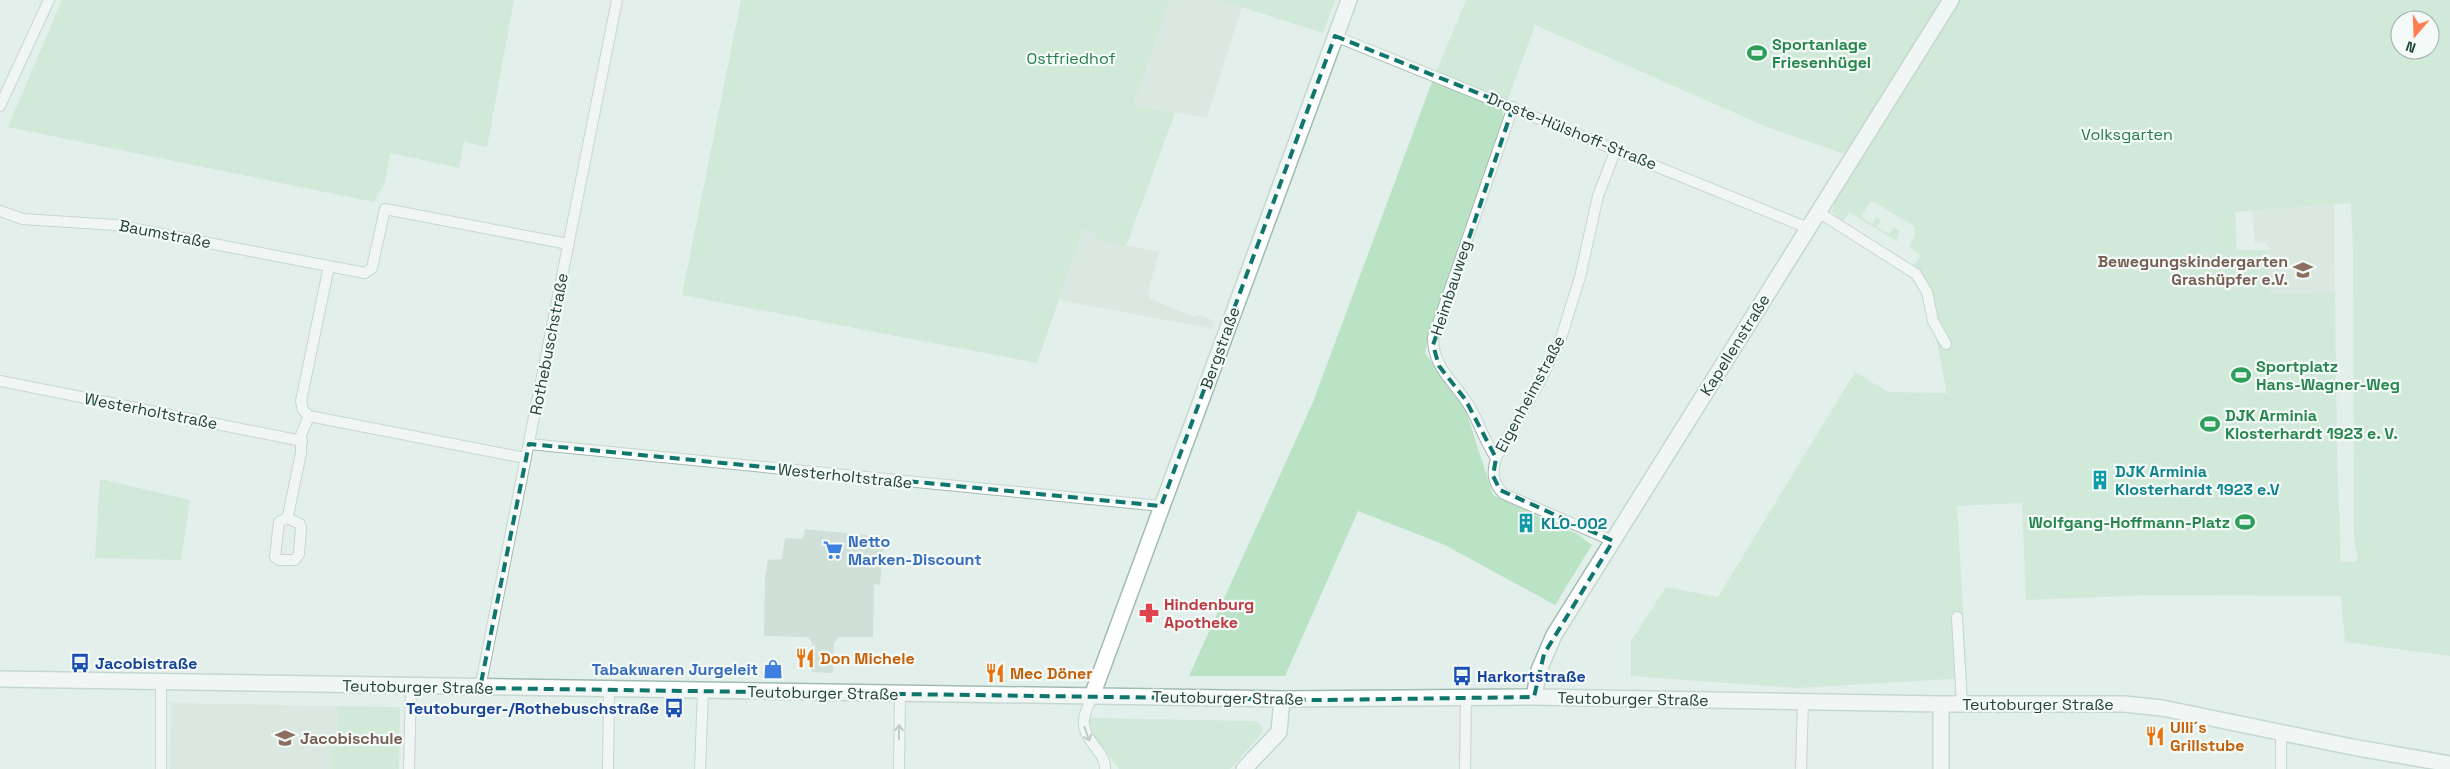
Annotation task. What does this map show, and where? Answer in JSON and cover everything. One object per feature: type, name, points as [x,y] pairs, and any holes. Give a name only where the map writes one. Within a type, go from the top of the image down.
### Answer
[{"type":"main road","name":"Bergstraße","points":[[1092,696],[1348,0]]},
{"type":"main road","name":"Kapellenstraße","points":[[1534,697],[1544,654],[1951,0]]},
{"type":"main road","name":"Teutoburger Straße","points":[[0,679],[1282,700],[1534,697],[1941,704],[2124,704],[2162,708],[2280,733],[2450,764]]},
{"type":"main road","points":[[1244,769],[1279,732],[1282,700]]},
{"type":"main road","points":[[1941,704],[1941,769]]},
{"type":"street","points":[[0,106],[49,0]]},
{"type":"street","name":"Rothebuschstraße","points":[[480,688],[617,0]]},
{"type":"street","name":"Droste-Hülshoff-Straße","points":[[1335,36],[1808,228]]},
{"type":"street","name":"Heimbauweg","points":[[1496,458],[1465,398],[1439,366],[1434,353],[1434,338],[1513,107]]},
{"type":"street","name":"Eigenheimstraße","points":[[1613,541],[1504,494],[1496,486],[1493,476],[1496,458],[1539,383],[1561,338],[1578,285],[1598,196],[1616,149]]},
{"type":"street","name":"Baumstraße","points":[[0,211],[23,219],[116,225],[365,273],[370,271],[385,208],[568,244]]},
{"type":"street","points":[[1818,212],[1916,274],[1927,292],[1934,321],[1946,344]]},
{"type":"street","points":[[329,266],[301,401],[303,410],[309,416],[525,458]]},
{"type":"street","name":"Westerholtstraße","points":[[0,381],[302,441]]},
{"type":"street","points":[[287,518],[302,441],[301,434],[309,416]]},
{"type":"street","name":"Westerholtstraße","points":[[529,444],[1161,506]]},
{"type":"street","points":[[1957,617],[1962,704]]},
{"type":"street","points":[[161,683],[161,769]]},
{"type":"street","points":[[409,769],[411,686]]},
{"type":"street","points":[[608,769],[609,690]]},
{"type":"street","points":[[700,769],[703,691]]},
{"type":"street","points":[[899,769],[900,694]]},
{"type":"street","points":[[1092,696],[1084,718],[1085,731],[1105,763],[1105,769]]},
{"type":"street","points":[[1465,769],[1466,698]]},
{"type":"street","points":[[1801,769],[1803,702]]},
{"type":"street","points":[[2280,733],[2281,769]]},
{"type":"highlighted area","points":[[1335,36],[1513,107],[1433,345],[1439,366],[1465,399],[1496,458],[1493,476],[1500,490],[1613,541],[1544,654],[1534,697],[1320,700],[480,688],[529,444],[1161,506]]},
{"type":"shaded area","points":[[1170,0],[1219,0],[1242,7],[1207,118],[1133,105]]},
{"type":"shaded area","name":"Bewegungskindergarten Grashüpfer e.V.","points":[[2334,204],[2335,293],[2271,294],[2269,247],[2264,242],[2255,243],[2252,211]]},
{"type":"shaded area","points":[[1083,230],[1097,233],[1096,239],[1159,252],[1148,291],[1151,299],[1194,317],[1199,315],[1215,321],[1212,329],[1059,300]]},
{"type":"shaded area","points":[[805,529],[885,537],[880,585],[874,584],[873,637],[839,637],[834,643],[833,673],[812,672],[812,642],[807,637],[764,636],[765,577],[768,560],[782,559],[785,538],[803,539]]},
{"type":"shaded area","name":"Jacobischule","points":[[171,703],[400,707],[399,769],[170,769]]},
{"type":"green space","points":[[62,0],[514,0],[487,147],[464,142],[459,168],[390,153],[385,183],[374,202],[8,127]]},
{"type":"green space","name":"Ostfriedhof","points":[[741,0],[1170,0],[1133,105],[1175,113],[1126,246],[1096,239],[1097,233],[1083,230],[1037,363],[682,295]]},
{"type":"green space","points":[[1219,0],[1335,0],[1323,33]]},
{"type":"green space","points":[[1466,0],[1946,0],[1850,156],[1767,127],[1535,25],[1503,113],[1504,120],[1425,353],[1465,408],[1493,495],[1577,534],[1592,545],[1555,605],[1445,545],[1358,511],[1285,676],[1189,676],[1313,402],[1432,82]]},
{"type":"green space","name":"Volksgarten","points":[[1957,0],[2450,0],[2450,656],[2345,642],[2341,596],[2151,595],[2026,600],[2022,503],[1957,506],[1967,678],[1798,688],[1631,676],[1631,641],[1666,587],[1718,597],[1855,372],[1888,392],[1947,393],[1933,322],[1913,277],[1908,274],[1921,255],[1909,247],[1915,234],[1914,226],[1874,202],[1870,202],[1861,217],[1872,224],[1877,217],[1881,220],[1877,227],[1889,234],[1894,227],[1900,231],[1896,239],[1900,243],[1849,212],[1843,222],[1832,211],[1844,179]],"holes":[[[2351,203],[2353,253],[2354,538],[2358,561],[2341,562],[2337,454],[2335,293],[2271,294],[2268,250],[2237,250],[2235,212]]]},
{"type":"green space","points":[[100,479],[190,500],[181,560],[95,558]]},
{"type":"green space","points":[[339,707],[400,707],[399,769],[332,769],[332,740],[337,739]]},
{"type":"green space","points":[[1088,718],[1254,721],[1260,724],[1263,730],[1260,736],[1230,769],[1119,769],[1092,734]]},
{"type":"place","name":"Sportanlage Friesenhügel","points":[[1757,53]]},
{"type":"place","name":"Bewegungskindergarten Grashüpfer e.V.","points":[[2303,270]]},
{"type":"place","name":"Sportplatz Hans-Wagner-Weg","points":[[2241,375]]},
{"type":"place","name":"DJK Arminia Klosterhardt 1923 e. V.","points":[[2210,424]]},
{"type":"place","name":"DJK Arminia Klosterhardt 1923 e.V","points":[[2100,480]]},
{"type":"place","name":"Wolfgang-Hoffmann-Platz","points":[[2245,522]]},
{"type":"place","name":"KLO-002","points":[[1526,523]]},
{"type":"place","name":"Netto Marken-Discount","points":[[833,550]]},
{"type":"place","name":"Hindenburg Apotheke","points":[[1149,613]]},
{"type":"place","name":"Don Michele","points":[[805,658]]},
{"type":"place","name":"Jacobistraße","points":[[80,663]]},
{"type":"place","name":"Tabakwaren Jurgeleit","points":[[773,669]]},
{"type":"place","name":"Mec Döner","points":[[995,673]]},
{"type":"place","name":"Harkortstraße","points":[[1462,676]]},
{"type":"place","name":"Teutoburger-/Rothebuschstraße","points":[[674,708]]},
{"type":"place","name":"Ulli´s Grillstube","points":[[2155,736]]},
{"type":"place","name":"Jacobischule","points":[[285,738]]}]
